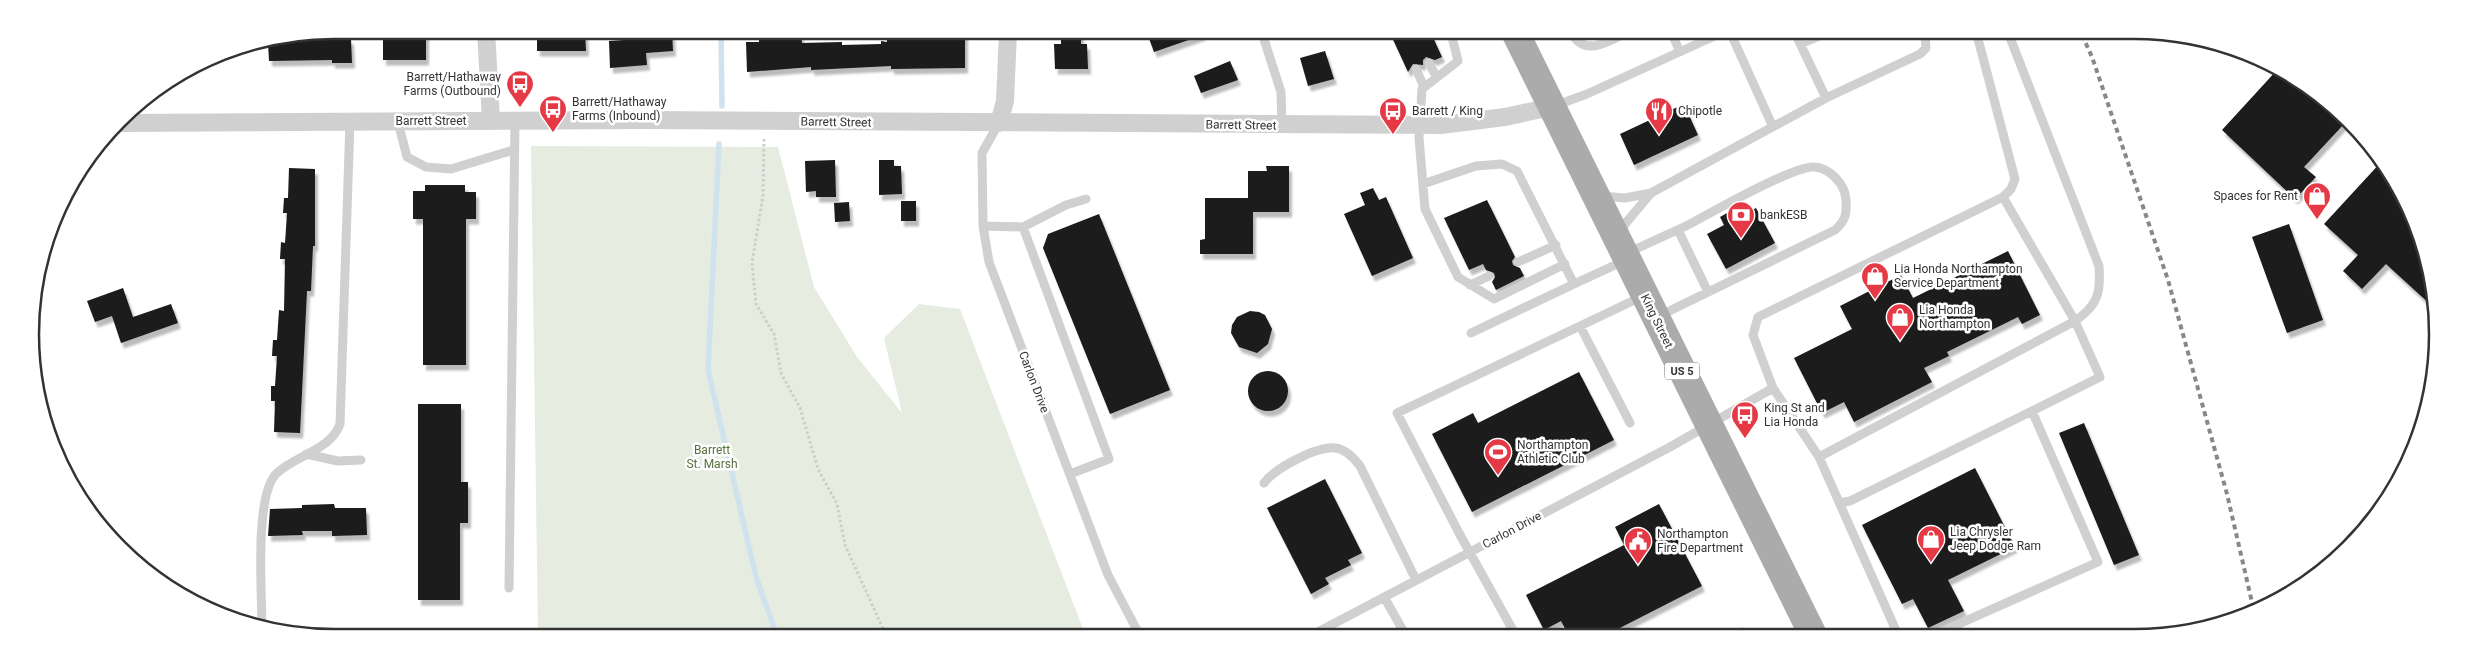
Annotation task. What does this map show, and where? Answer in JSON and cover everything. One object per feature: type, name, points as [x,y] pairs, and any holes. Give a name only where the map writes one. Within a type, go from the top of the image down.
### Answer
[{"type":"main road","name":"King Street","points":[[1518,39],[1649,307],[1810,629]]},
{"type":"street","points":[[486,39],[491,121]]},
{"type":"street","points":[[998,123],[1005,101],[1008,39]]},
{"type":"street","name":"Barrett Street","points":[[127,123],[514,121],[1419,125],[1498,118],[1551,107]]},
{"type":"lane","points":[[1264,39],[1281,92],[1282,125]]},
{"type":"lane","points":[[1452,39],[1458,61],[1424,87],[1420,97],[1419,125],[1425,208],[1458,277],[1494,299],[1565,264]]},
{"type":"lane","points":[[1576,39],[1582,46],[1592,47],[1612,39]]},
{"type":"lane","points":[[1674,39],[1680,52]]},
{"type":"lane","points":[[1551,107],[1587,94],[1708,39]]},
{"type":"lane","points":[[1733,39],[1773,127]]},
{"type":"lane","points":[[1798,39],[1826,98]]},
{"type":"lane","points":[[1800,44],[1812,39]]},
{"type":"lane","points":[[1594,195],[1625,198],[1651,193],[1826,98],[1920,54],[1926,48],[1925,39]]},
{"type":"lane","points":[[1895,629],[1819,457],[1773,388],[1753,335],[1758,317],[2002,197],[2011,188],[2014,179],[1978,39]]},
{"type":"lane","points":[[1819,457],[2075,321],[2090,311],[2099,294],[2099,266],[2011,39]]},
{"type":"lane","points":[[1429,63],[1436,76]]},
{"type":"lane","points":[[1416,69],[1424,87]]},
{"type":"lane","points":[[262,620],[262,532],[265,496],[276,474],[329,440],[338,431],[340,424],[350,121]]},
{"type":"lane","points":[[509,588],[514,121]]},
{"type":"lane","points":[[398,122],[407,157],[426,167],[450,169],[513,150]]},
{"type":"lane","name":"Carlon Drive","points":[[998,123],[982,153],[983,226],[989,262],[1108,575],[1136,629]]},
{"type":"lane","points":[[1423,184],[1476,166],[1502,164],[1517,171],[1574,284]]},
{"type":"lane","points":[[1470,333],[1574,284],[1622,252],[1678,230],[1779,178],[1814,166],[1834,174],[1846,194],[1847,213],[1844,222],[1835,230],[1708,292],[1580,326],[1398,413],[1469,552],[1512,629]]},
{"type":"lane","points":[[1622,252],[1625,224],[1651,193]]},
{"type":"lane","points":[[1840,503],[1850,501],[2100,377],[2075,321],[2002,197]]},
{"type":"lane","points":[[983,226],[1022,227],[1066,205],[1086,198]]},
{"type":"lane","points":[[1022,227],[1108,459],[1070,474]]},
{"type":"lane","points":[[1678,230],[1708,292]]},
{"type":"lane","points":[[1518,262],[1556,245]]},
{"type":"lane","points":[[1470,285],[1489,276]]},
{"type":"lane","points":[[1580,326],[1630,424]]},
{"type":"lane","name":"Carlon Drive","points":[[1323,629],[1709,425],[1773,388]]},
{"type":"lane","points":[[1947,629],[2098,562],[2032,410]]},
{"type":"lane","points":[[1264,483],[1276,471],[1314,452],[1334,448],[1346,452],[1360,466],[1416,580]]},
{"type":"lane","points":[[306,454],[338,461],[362,460]]},
{"type":"lane","points":[[1384,597],[1402,629]]},
{"type":"path","points":[[764,138],[763,196],[752,263],[756,304],[774,334],[781,373],[800,408],[818,468],[837,504],[845,545],[883,629]]},
{"type":"green space","name":"Barrett St. Marsh","points":[[531,146],[778,147],[814,287],[857,357],[902,413],[884,338],[919,304],[960,309],[1083,629],[538,629]]},
{"type":"building","points":[[315,39],[351,39],[352,63],[332,63],[332,60],[269,61],[268,46],[276,44]]},
{"type":"building","points":[[383,39],[426,39],[426,60],[383,60]]},
{"type":"building","points":[[537,39],[585,39],[586,51],[537,51]]},
{"type":"building","points":[[672,39],[673,51],[646,53],[647,65],[610,68],[609,41]]},
{"type":"building","points":[[759,39],[802,39],[802,43],[842,42],[842,45],[881,44],[881,41],[887,42],[887,39],[965,39],[965,68],[891,69],[891,66],[811,70],[811,67],[747,72],[746,42],[759,42]]},
{"type":"building","points":[[1061,39],[1081,39],[1081,44],[1087,44],[1088,69],[1055,69],[1054,44],[1061,44]]},
{"type":"building","points":[[1149,39],[1191,39],[1154,52]]},
{"type":"building","points":[[1393,39],[1434,39],[1442,57],[1435,60],[1426,57],[1423,60],[1423,65],[1413,64],[1408,72]]},
{"type":"building","points":[[1325,51],[1334,79],[1308,86],[1300,58]]},
{"type":"building","points":[[1230,61],[1238,80],[1201,93],[1194,76]]},
{"type":"building","points":[[2274,74],[2314,100],[2343,125],[2304,167],[2316,177],[2295,199],[2222,130]]},
{"type":"building","name":"Chipotle","points":[[1684,104],[1698,135],[1634,165],[1620,134]]},
{"type":"building","points":[[835,160],[836,197],[816,197],[816,191],[806,192],[805,161]]},
{"type":"building","points":[[879,160],[894,160],[894,166],[901,166],[902,194],[879,195]]},
{"type":"building","points":[[1266,166],[1289,166],[1289,212],[1253,212],[1253,254],[1200,254],[1200,240],[1205,239],[1205,198],[1248,198],[1248,171],[1267,171]]},
{"type":"building","points":[[2377,167],[2399,203],[2414,239],[2424,276],[2428,302],[2386,264],[2362,289],[2343,271],[2358,255],[2324,224]]},
{"type":"building","points":[[289,168],[315,169],[315,246],[313,246],[311,291],[307,291],[300,433],[274,432],[275,401],[271,401],[271,386],[275,386],[277,356],[272,356],[273,340],[277,340],[279,310],[284,311],[285,259],[280,259],[281,242],[285,243],[287,213],[283,213],[284,198],[288,198]]},
{"type":"building","points":[[425,185],[465,185],[465,192],[476,192],[476,219],[466,219],[466,365],[423,365],[423,219],[413,219],[413,191],[425,191]]},
{"type":"building","points":[[1373,188],[1379,200],[1386,197],[1413,258],[1372,276],[1344,214],[1365,205],[1360,193]]},
{"type":"building","points":[[1487,200],[1515,257],[1512,261],[1513,265],[1520,268],[1524,276],[1496,290],[1492,282],[1495,277],[1494,273],[1486,270],[1483,264],[1469,270],[1444,218]]},
{"type":"building","points":[[901,201],[916,201],[916,221],[901,221]]},
{"type":"building","points":[[849,202],[850,221],[835,222],[834,203]]},
{"type":"building","name":"bankESB","points":[[1736,208],[1740,216],[1756,208],[1775,243],[1726,269],[1707,234],[1724,225],[1720,217]]},
{"type":"building","points":[[1099,214],[1170,390],[1110,414],[1043,248],[1048,234]]},
{"type":"building","points":[[2289,224],[2323,320],[2287,333],[2252,237]]},
{"type":"building","name":"Lia Honda Northampton","points":[[2008,251],[2040,315],[2022,324],[2018,317],[1947,352],[1949,356],[1924,368],[1932,382],[1854,422],[1844,402],[1822,413],[1794,358],[1852,329],[1840,306],[1901,275],[1913,298]]},
{"type":"building","points":[[123,288],[133,317],[171,304],[178,323],[121,343],[112,316],[95,322],[87,301]]},
{"type":"building","points":[[1250,311],[1265,315],[1272,329],[1268,344],[1257,353],[1239,347],[1231,333],[1232,325],[1237,317]]},
{"type":"building","points":[[1272,371],[1279,374],[1285,380],[1288,391],[1287,399],[1279,408],[1272,411],[1264,411],[1257,408],[1249,399],[1248,387],[1251,380],[1260,372]]},
{"type":"building","name":"Northampton Athletic Club","points":[[1579,372],[1614,440],[1472,512],[1432,434],[1473,413],[1478,423]]},
{"type":"building","points":[[418,404],[461,404],[461,482],[468,482],[468,523],[460,523],[460,600],[418,600]]},
{"type":"building","points":[[2084,423],[2139,555],[2114,565],[2059,433]]},
{"type":"building","name":"Lia Chrysler Jeep Dodge Ram","points":[[1975,468],[2015,547],[1948,580],[1964,611],[1928,628],[1913,599],[1902,604],[1862,525]]},
{"type":"building","points":[[1325,479],[1362,553],[1348,560],[1351,565],[1325,578],[1329,584],[1311,594],[1267,508]]},
{"type":"building","points":[[334,504],[335,508],[366,508],[367,535],[332,536],[332,531],[302,531],[303,535],[268,536],[270,509]]},
{"type":"building","name":"Northampton Fire Department","points":[[1659,504],[1702,586],[1618,629],[1565,629],[1561,621],[1543,629],[1526,595],[1624,545],[1615,527]]},
{"type":"waterway","points":[[721,39],[722,106]]},
{"type":"waterway","points":[[719,144],[708,370],[756,577],[775,629]]},
{"type":"railway","points":[[2084,39],[2092,57],[2168,280],[2227,494],[2253,605]]},
{"type":"place","name":"Barrett/Hathaway Farms (Outbound)","points":[[520,108]]},
{"type":"place","name":"Barrett/Hathaway Farms (Inbound)","points":[[553,133]]},
{"type":"place","name":"Barrett / King","points":[[1393,135]]},
{"type":"place","name":"Chipotle","points":[[1659,135]]},
{"type":"place","name":"Spaces for Rent","points":[[2317,220]]},
{"type":"place","name":"bankESB","points":[[1741,239]]},
{"type":"place","name":"Lia Honda Northampton Service Department","points":[[1875,300]]},
{"type":"place","name":"Lia Honda Northampton","points":[[1900,341]]},
{"type":"place","name":"King St and Lia Honda","points":[[1745,439]]},
{"type":"place","name":"Northampton Athletic Club","points":[[1498,476]]},
{"type":"place","name":"Lia Chrysler Jeep Dodge Ram","points":[[1931,563]]},
{"type":"place","name":"Northampton Fire Department","points":[[1638,565]]}]
